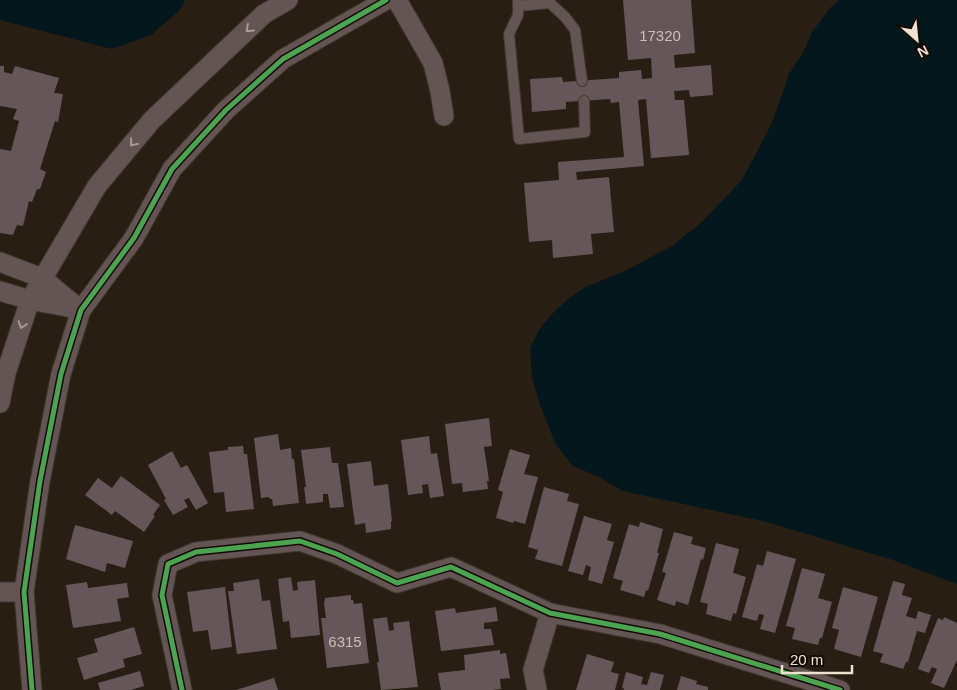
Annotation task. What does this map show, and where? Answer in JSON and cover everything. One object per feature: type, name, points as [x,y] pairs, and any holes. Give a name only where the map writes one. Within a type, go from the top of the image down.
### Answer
[{"type":"street","points":[[0,403],[6,373],[30,300],[97,186],[152,120],[264,14],[288,0]]},
{"type":"street","points":[[32,690],[24,592],[40,481],[61,374],[81,310],[134,238],[172,169],[226,110],[283,59],[386,0]]},
{"type":"street","points":[[397,0],[433,64],[444,116]]},
{"type":"street","points":[[0,262],[42,278],[81,310]]},
{"type":"street","points":[[0,291],[30,300],[81,310]]},
{"type":"street","points":[[182,690],[162,595],[168,564],[196,552],[300,541],[338,554],[397,583],[451,567],[550,613],[660,634],[840,690]]},
{"type":"street","points":[[0,592],[24,592]]},
{"type":"street","points":[[537,690],[533,670],[550,613]]},
{"type":"lane","points":[[582,81],[575,30],[565,17],[550,2],[518,3],[518,15],[509,34],[519,139],[585,132],[584,101]]},
{"type":"shaded area","points":[[0,0],[185,0],[180,10],[151,35],[112,49],[0,20]]},
{"type":"shaded area","points":[[839,0],[957,0],[957,584],[896,561],[767,522],[623,491],[599,477],[573,466],[556,445],[540,405],[532,377],[530,348],[541,327],[554,312],[585,287],[625,271],[672,246],[702,222],[742,180],[772,123],[789,74],[803,53],[812,32],[830,8]]},
{"type":"building","points":[[623,0],[691,0],[695,53],[674,55],[675,68],[711,65],[713,95],[690,97],[689,90],[674,91],[675,100],[684,100],[689,155],[651,158],[646,99],[638,100],[644,166],[576,172],[577,180],[609,177],[614,232],[591,234],[593,254],[553,258],[552,240],[529,242],[524,183],[559,180],[558,162],[624,157],[619,102],[611,103],[610,99],[566,102],[566,109],[532,112],[530,79],[562,77],[563,82],[619,78],[619,72],[641,70],[642,79],[652,78],[651,58],[628,60]]},
{"type":"building","points":[[0,66],[4,66],[4,72],[12,74],[15,66],[59,78],[54,93],[63,94],[58,122],[55,121],[40,169],[46,172],[40,189],[37,189],[32,202],[29,201],[23,226],[17,225],[13,235],[0,233],[0,149],[11,151],[19,121],[13,119],[17,109],[0,106]]},
{"type":"building","points":[[489,418],[492,446],[484,447],[489,481],[487,481],[488,489],[463,492],[462,483],[452,484],[445,424]]},
{"type":"building","points":[[278,434],[280,450],[291,448],[299,503],[273,506],[272,499],[269,497],[261,498],[254,438]]},
{"type":"building","points":[[429,436],[431,454],[437,453],[444,496],[430,498],[428,484],[422,485],[423,493],[408,495],[401,440]]},
{"type":"building","points":[[243,446],[244,454],[247,454],[254,509],[226,512],[224,492],[214,493],[209,452],[228,450],[228,447]]},
{"type":"building","points":[[330,447],[332,463],[338,463],[344,507],[330,508],[328,494],[323,494],[323,502],[306,504],[304,487],[306,487],[301,450]]},
{"type":"building","points":[[510,449],[530,455],[524,474],[538,477],[525,524],[496,518],[503,492],[498,490]]},
{"type":"building","points":[[172,451],[181,468],[187,465],[208,503],[196,510],[189,498],[184,500],[188,507],[173,515],[148,465]]},
{"type":"building","points":[[371,461],[374,486],[388,484],[392,521],[391,529],[366,533],[365,523],[355,525],[347,464]]},
{"type":"building","points":[[121,476],[160,505],[144,532],[115,511],[112,515],[85,495],[98,478],[112,488]]},
{"type":"building","points":[[544,487],[569,494],[567,501],[579,504],[562,566],[535,559],[538,550],[528,547]]},
{"type":"building","points":[[584,516],[612,524],[607,540],[614,542],[602,584],[588,580],[591,567],[586,565],[583,575],[568,571]]},
{"type":"building","points":[[640,522],[663,529],[657,553],[659,553],[648,591],[646,590],[644,597],[620,590],[623,581],[613,578],[629,524],[639,527]]},
{"type":"building","points":[[75,525],[133,541],[125,568],[107,563],[105,572],[66,559]]},
{"type":"building","points":[[674,532],[693,537],[691,544],[706,548],[688,605],[676,601],[675,606],[657,600],[666,573],[662,572]]},
{"type":"building","points":[[716,543],[739,549],[733,573],[746,577],[736,614],[733,613],[731,621],[706,614],[708,604],[700,602]]},
{"type":"building","points":[[767,551],[796,559],[775,633],[760,629],[764,615],[759,614],[757,621],[742,617],[757,564],[763,566]]},
{"type":"building","points":[[802,568],[825,574],[818,598],[832,602],[822,638],[820,638],[818,645],[792,639],[795,628],[786,626]]},
{"type":"building","points":[[291,577],[293,591],[298,590],[297,582],[315,580],[320,635],[291,638],[289,621],[283,622],[278,579]]},
{"type":"building","points":[[259,579],[262,601],[270,600],[277,649],[237,654],[228,591],[234,591],[233,583]]},
{"type":"building","points":[[893,581],[905,584],[902,595],[912,598],[906,616],[916,619],[918,611],[931,615],[925,633],[917,631],[908,662],[906,662],[903,669],[880,662],[883,654],[873,651]]},
{"type":"building","points":[[87,582],[88,588],[127,583],[129,597],[117,599],[121,621],[73,628],[66,585]]},
{"type":"building","points":[[225,587],[232,647],[211,650],[208,630],[193,632],[187,592]]},
{"type":"building","points":[[843,587],[878,597],[861,657],[834,649],[839,630],[832,628]]},
{"type":"building","points":[[351,595],[351,600],[353,600],[354,604],[362,603],[369,663],[327,668],[321,618],[326,618],[325,598]]},
{"type":"building","points":[[496,607],[498,621],[484,623],[484,629],[491,629],[494,645],[441,651],[435,611],[455,608],[456,613]]},
{"type":"building","points":[[387,617],[389,631],[394,630],[393,623],[409,621],[418,687],[381,690],[373,619]]},
{"type":"building","points":[[944,617],[957,623],[957,660],[944,688],[931,683],[937,669],[932,667],[929,673],[918,669],[938,618],[943,620]]},
{"type":"building","points":[[134,627],[142,654],[123,659],[125,667],[84,680],[77,658],[98,652],[94,639]]},
{"type":"building","points":[[500,650],[500,654],[506,653],[510,678],[500,679],[501,689],[441,690],[438,673],[465,670],[464,655]]},
{"type":"building","points":[[587,654],[614,662],[611,672],[619,674],[615,690],[576,690]]},
{"type":"building","points":[[140,671],[144,686],[131,690],[100,690],[98,683]]},
{"type":"building","points":[[626,672],[643,677],[641,684],[647,685],[651,672],[664,675],[660,690],[624,690],[622,688]]},
{"type":"building","points":[[681,676],[697,681],[696,684],[708,687],[708,690],[677,690]]},
{"type":"building","points":[[274,678],[278,690],[236,690]]},
{"type":"cycle path","points":[[32,690],[24,592],[40,481],[61,374],[81,310],[134,238],[172,169],[226,110],[283,59],[386,0]]},
{"type":"cycle path","points":[[182,690],[162,595],[168,564],[196,552],[300,541],[337,554],[397,583],[451,567],[550,613],[660,634],[840,690]]}]
